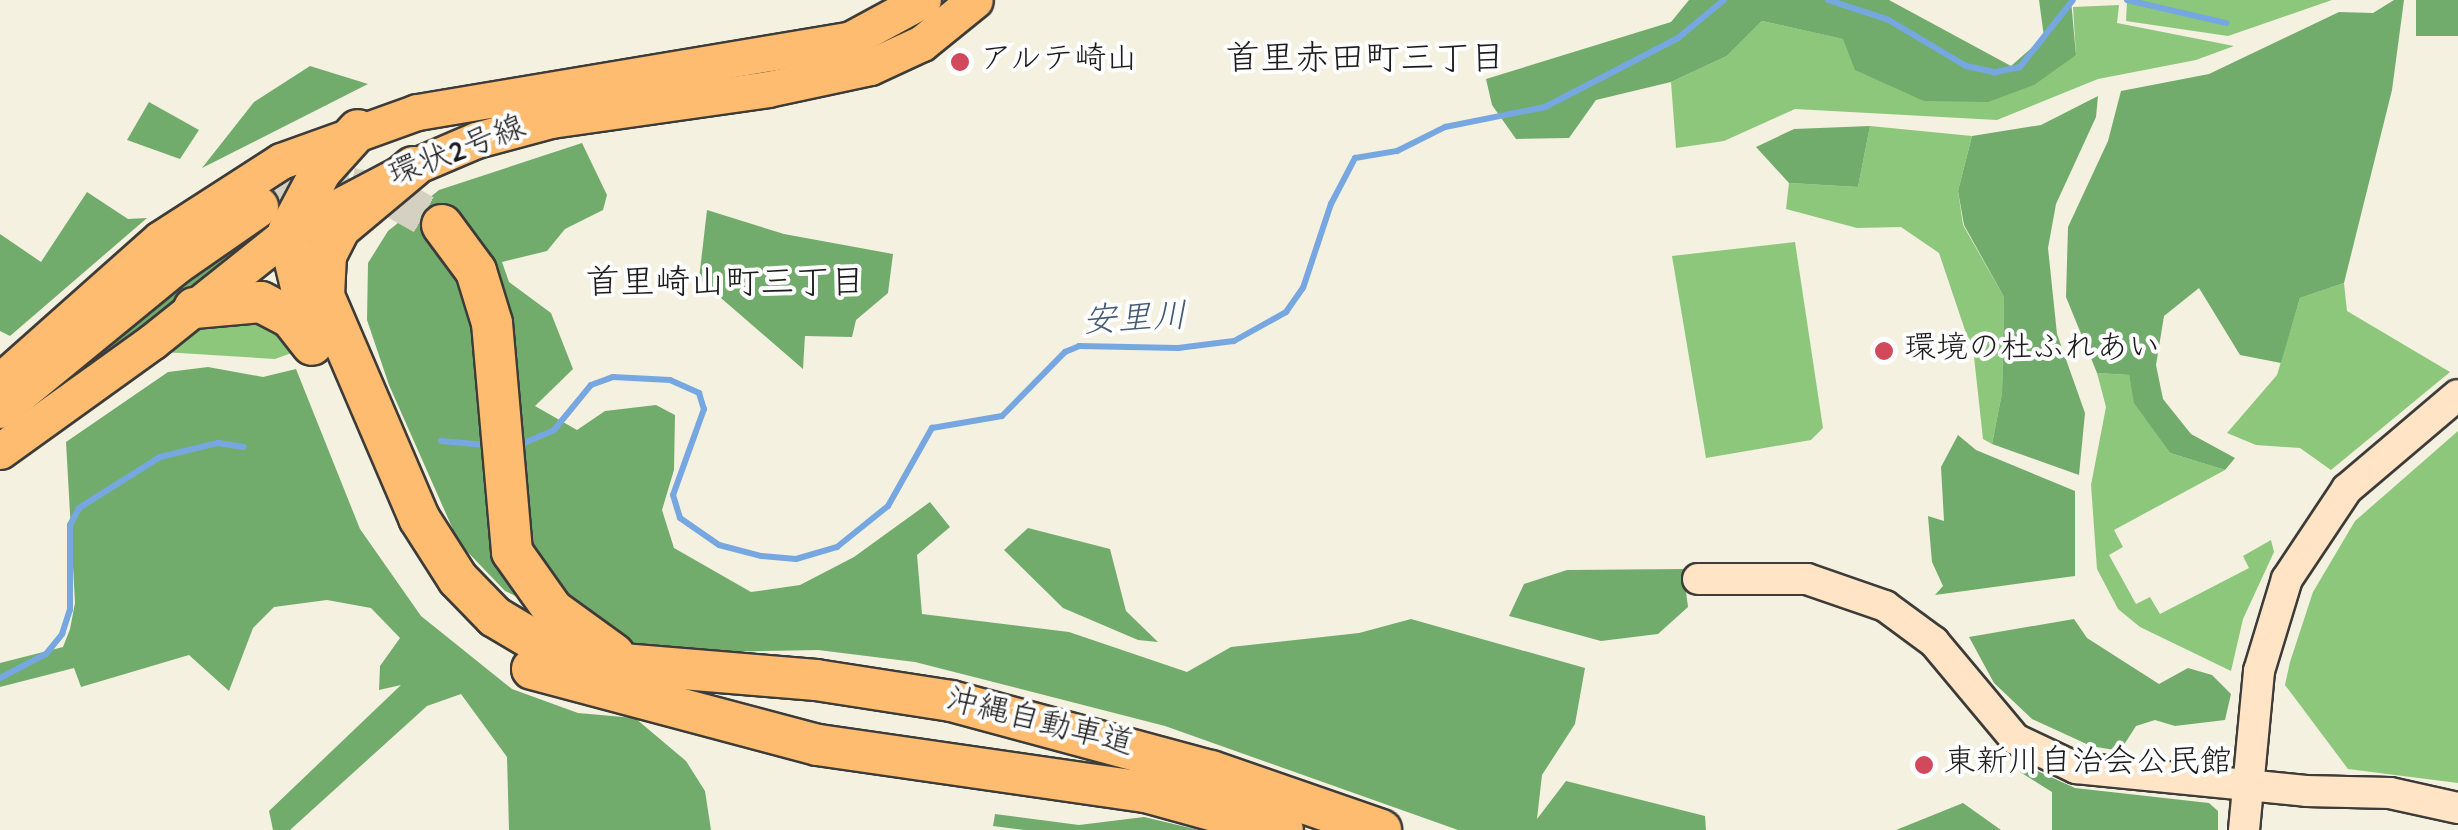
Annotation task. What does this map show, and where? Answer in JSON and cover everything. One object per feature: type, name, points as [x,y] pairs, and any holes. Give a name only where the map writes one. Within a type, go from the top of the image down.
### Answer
[{"type":"highway","points":[[0,408],[176,264],[273,220],[358,130]]},
{"type":"highway","points":[[413,167],[340,228],[326,255],[323,284],[327,309],[419,518],[474,599],[520,634],[598,662],[677,682]]},
{"type":"highway","points":[[273,220],[322,361],[393,524],[430,588],[465,627],[537,672],[677,682]]},
{"type":"highway","points":[[442,225],[471,262],[494,336],[504,516],[525,578],[568,624],[595,645],[677,682]]},
{"type":"highway","points":[[194,308],[261,302],[291,318],[322,361]]},
{"type":"highway","name":"沖縄自動車道","points":[[677,682],[816,680],[951,700],[1211,771],[1381,830]]},
{"type":"highway","name":"沖縄自動車道","points":[[677,682],[818,745],[1146,792],[1283,830]]},
{"type":"main road","name":"環状2号線","points":[[0,381],[192,214],[264,169],[358,130],[549,87],[821,46],[884,26],[922,0]]},
{"type":"main road","name":"環状2号線","points":[[0,450],[194,308],[273,220],[476,140],[551,120],[783,87],[870,67],[922,43],[975,0]]},
{"type":"street","points":[[2244,830],[2263,646],[2287,579],[2347,489],[2458,396]]},
{"type":"street","points":[[1698,579],[1807,579],[1885,606],[1934,642],[2015,739],[2076,768],[2390,793],[2458,808]]},
{"type":"green space","points":[[1689,0],[1889,0],[2011,66],[2044,37],[2039,0],[2071,0],[2076,55],[2034,85],[1988,102],[1924,101],[1855,70],[1843,39],[1762,21],[1727,56],[1671,82],[1596,100],[1569,138],[1516,139],[1492,105],[1486,79],[1671,22]]},
{"type":"green space","points":[[2127,0],[2332,0],[2228,36],[2126,21]]},
{"type":"green space","points":[[2394,0],[2404,0],[2392,90],[2344,283],[2300,298],[2281,363],[2240,355],[2199,288],[2164,316],[2156,365],[2163,399],[2191,434],[2235,458],[2225,470],[2170,453],[2134,403],[2129,375],[2097,373],[2066,297],[2068,227],[2108,141],[2121,91],[2209,74],[2339,12],[2373,13]]},
{"type":"green space","points":[[2416,0],[2458,0],[2458,36],[2416,36]]},
{"type":"green space","points":[[2119,5],[2117,23],[2234,46],[2196,60],[2098,79],[1997,120],[1795,109],[1724,141],[1676,148],[1671,82],[1727,56],[1762,21],[1844,39],[1924,101],[2076,55],[2073,7]]},
{"type":"green space","points":[[310,66],[368,84],[202,168],[254,102]]},
{"type":"green space","points":[[2098,96],[2096,117],[2056,204],[2048,248],[2057,334],[2085,413],[2079,475],[1992,444],[2002,393],[2004,297],[1964,225],[1958,191],[1972,136],[2041,125]]},
{"type":"green space","points":[[149,102],[199,130],[180,159],[127,140]]},
{"type":"green space","points":[[1870,126],[1972,136],[1958,191],[1963,225],[2004,297],[2002,393],[1992,444],[1983,439],[1974,357],[1939,253],[1901,227],[1857,228],[1786,209],[1789,183],[1858,187]]},
{"type":"green space","points":[[1870,126],[1858,187],[1789,183],[1756,147],[1794,129]]},
{"type":"green space","points":[[582,143],[607,195],[603,210],[565,229],[547,251],[502,262],[509,282],[551,313],[573,369],[535,406],[577,430],[605,411],[656,405],[675,415],[674,470],[662,510],[674,548],[751,592],[800,585],[854,557],[930,502],[950,527],[917,555],[922,614],[1069,632],[1187,672],[1231,647],[1359,633],[1411,619],[1585,668],[1575,724],[1542,775],[1537,819],[1566,781],[1705,816],[1706,830],[1458,830],[1165,726],[915,662],[818,650],[668,653],[609,639],[505,591],[459,543],[389,385],[367,320],[368,263],[388,231],[439,190]]},
{"type":"green space","points":[[87,192],[128,219],[147,218],[10,336],[0,331],[0,234],[41,262]]},
{"type":"green space","points":[[707,210],[784,234],[893,254],[888,293],[856,320],[852,337],[805,336],[803,369],[699,279]]},
{"type":"green space","points":[[241,229],[252,246],[77,380],[66,368]]},
{"type":"green space","points":[[1795,242],[1823,428],[1811,440],[1706,458],[1672,256]]},
{"type":"green space","points":[[2344,283],[2347,311],[2450,372],[2331,470],[2300,448],[2256,445],[2227,433],[2277,375],[2300,298]]},
{"type":"green space","points":[[269,321],[297,351],[275,359],[163,352],[202,326]]},
{"type":"green space","points":[[208,367],[263,377],[296,369],[360,529],[421,616],[512,689],[578,713],[635,718],[686,761],[705,791],[711,830],[509,830],[507,757],[461,694],[427,706],[290,830],[273,830],[269,811],[401,685],[379,690],[380,666],[400,638],[371,608],[327,600],[274,607],[253,628],[229,691],[189,655],[81,687],[74,668],[0,687],[0,663],[63,647],[70,629],[75,603],[66,442],[168,372]]},
{"type":"green space","points":[[2097,373],[2129,375],[2135,403],[2170,453],[2225,470],[2114,530],[2123,547],[2109,555],[2136,604],[2150,597],[2160,614],[2249,568],[2243,556],[2271,540],[2274,552],[2243,619],[2231,671],[2140,627],[2118,609],[2097,569],[2091,485],[2106,407]]},
{"type":"green space","points":[[2458,431],[2458,783],[2348,769],[2285,685],[2290,662],[2313,592],[2355,521]]},
{"type":"green space","points":[[1958,435],[1976,450],[2075,491],[2075,576],[1935,595],[1943,586],[1932,562],[1928,516],[1944,521],[1941,467]]},
{"type":"green space","points":[[1028,528],[1110,549],[1126,611],[1158,642],[1138,640],[1063,608],[1004,550]]},
{"type":"green space","points":[[1683,569],[1688,607],[1658,634],[1601,641],[1509,616],[1524,584],[1567,570]]},
{"type":"green space","points":[[2074,619],[2087,638],[2159,684],[2188,668],[2212,675],[2231,694],[2225,720],[2175,726],[2155,720],[2136,726],[2120,751],[2091,746],[2032,719],[1994,683],[1969,637]]},
{"type":"green space","points":[[2020,763],[2075,788],[2209,803],[2218,811],[2218,830],[2052,830],[2052,792],[2020,772]]},
{"type":"green space","points":[[1963,803],[2001,830],[1896,830]]},
{"type":"green space","points":[[995,814],[1079,825],[1144,817],[1199,830],[1025,830],[993,826]]},
{"type":"waterway","name":"安里川","points":[[519,445],[554,430],[591,385],[613,377],[670,380],[699,393],[704,409],[673,495],[680,518],[719,545],[761,556],[796,559],[837,547],[888,506],[932,428],[1002,416],[1065,352],[1079,346],[1178,348],[1234,341],[1286,312],[1303,288],[1331,204],[1355,158],[1397,151],[1445,127],[1545,107],[1678,38],[1724,0]]},
{"type":"waterway","name":"安里川","points":[[1828,0],[1887,19],[1966,66],[1995,72],[2020,67],[2073,0]]},
{"type":"waterway","name":"安里川","points":[[2127,0],[2226,23]]},
{"type":"waterway","name":"安里川","points":[[441,441],[486,445]]},
{"type":"waterway","name":"安里川","points":[[0,678],[46,654],[62,634],[70,610],[70,525],[79,508],[160,457],[218,443],[244,447]]},
{"type":"tunnel","points":[[258,207],[351,188],[389,195],[442,225]]},
{"type":"place","name":"アルテ崎山","points":[[960,62]]},
{"type":"place","name":"環境の杜ふれあい","points":[[1884,351]]},
{"type":"place","name":"東新川自治会公民館","points":[[1924,765]]},
{"type":"district","name":"首里赤田町三丁目","points":[[1365,63]]},
{"type":"district","name":"首里崎山町三丁目","points":[[725,287]]}]
